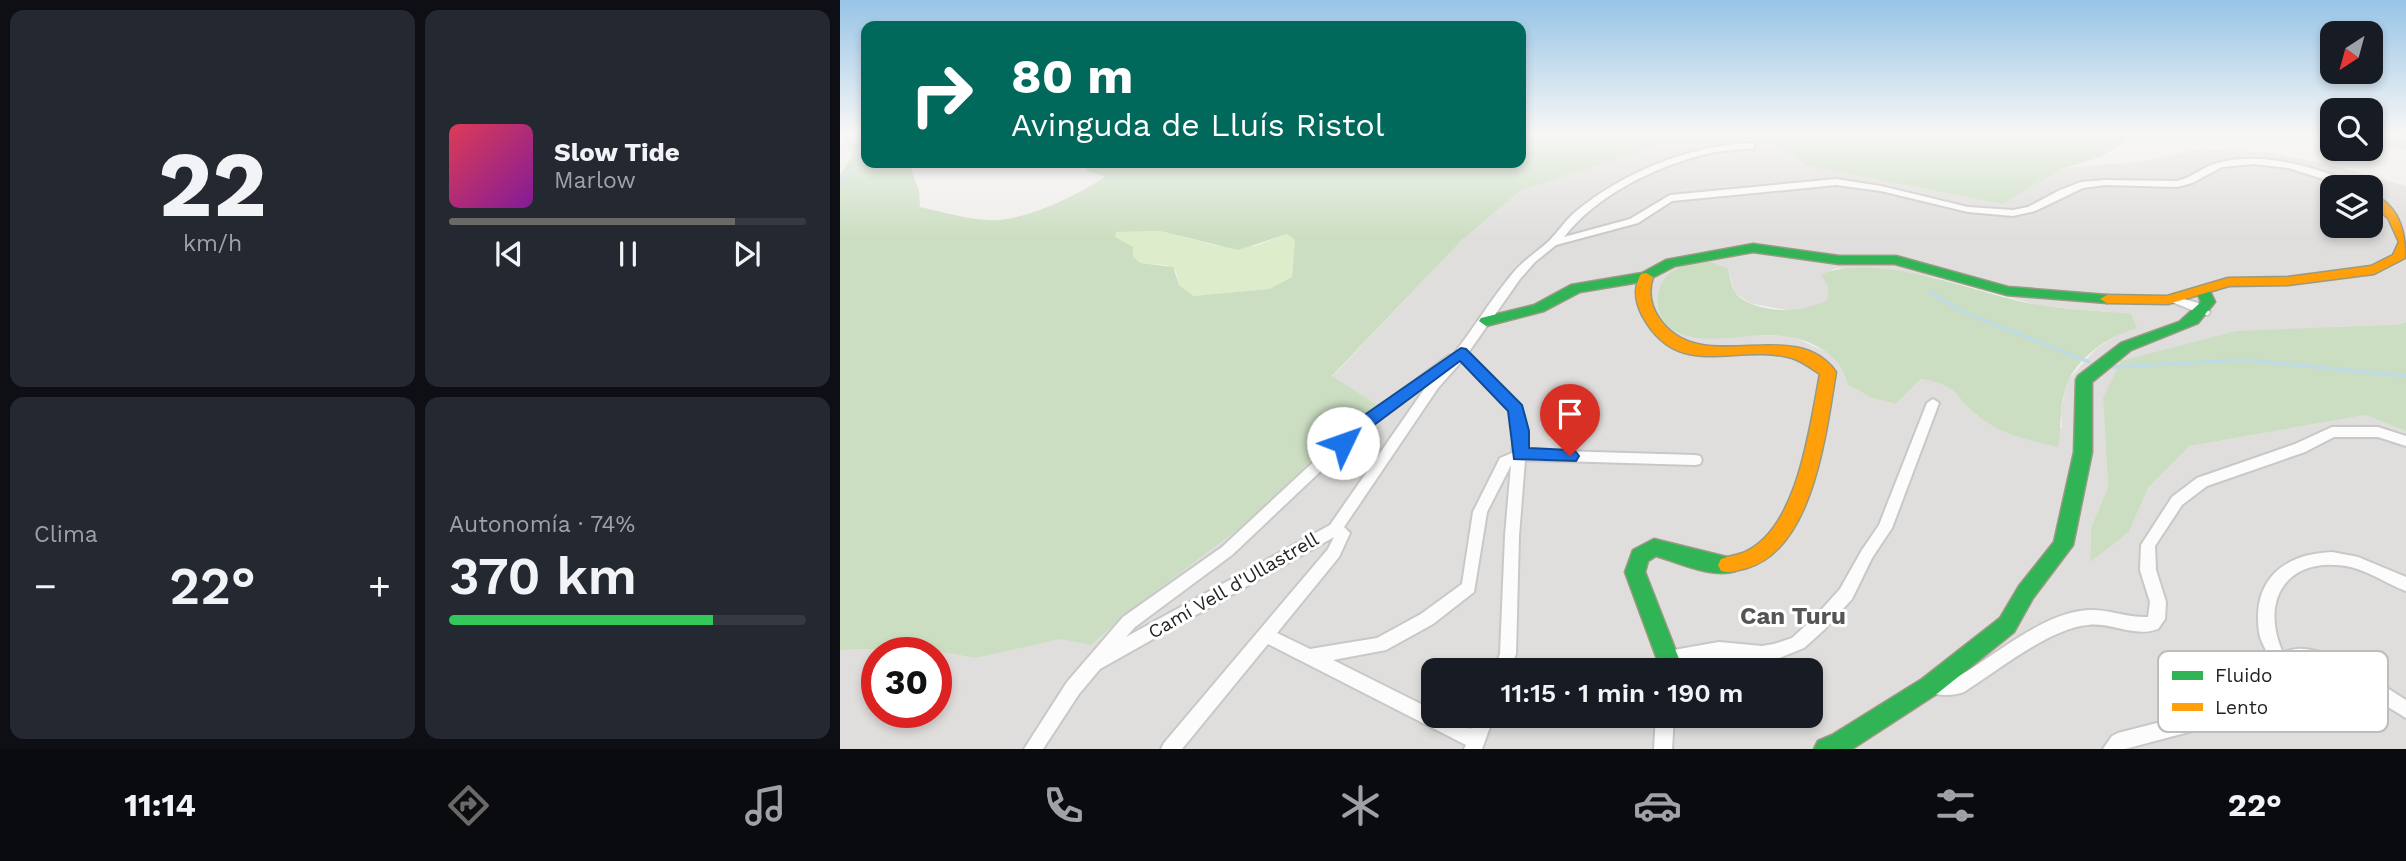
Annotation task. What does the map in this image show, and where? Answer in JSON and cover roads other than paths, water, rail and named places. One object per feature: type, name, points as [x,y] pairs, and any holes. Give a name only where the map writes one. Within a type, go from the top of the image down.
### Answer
[{"type":"street","name":"Camí Vell d'Ullastrell","points":[[1095,663],[1335,529],[1433,385],[1453,366],[1529,262],[1553,243],[1577,215],[1633,179],[1661,168]]},
{"type":"street","points":[[1553,243],[1634,221],[1670,198],[1836,182],[1871,185],[1971,209],[2016,213],[2036,210],[2066,191],[2082,185],[2178,184],[2196,179],[2213,168]]},
{"type":"street","points":[[2293,168],[2320,176]]},
{"type":"street","points":[[2173,299],[2203,290],[2208,285],[2228,282],[2288,281],[2374,270],[2398,258],[2406,242],[2401,226],[2389,209],[2383,205]]},
{"type":"street","points":[[1486,321],[1539,308],[1577,288],[1646,277],[1671,263],[1697,256],[1776,249],[1839,260],[1896,260],[2007,291],[2081,298],[2173,299],[2194,304],[2204,312]]},
{"type":"street","points":[[1646,277],[1641,287],[1642,300],[1663,337],[1689,350],[1783,350],[1815,358],[1828,372],[1809,470],[1774,545],[1763,555],[1735,564],[1706,562],[1654,547],[1640,555],[1636,572],[1666,658]]},
{"type":"street","points":[[1826,749],[1839,744],[1930,686],[2007,625],[2025,592],[2063,545],[2083,452],[2084,380],[2111,356],[2136,342],[2191,326],[2204,312],[2208,302],[2203,290]]},
{"type":"street","points":[[1033,749],[1073,688],[1129,622],[1227,551],[1356,430],[1461,353],[1516,409],[1521,431],[1512,536],[1506,658]]},
{"type":"street","points":[[1692,658],[1719,650],[1774,652],[1798,643],[1819,625],[1846,594],[1867,554],[1885,528],[1933,403]]},
{"type":"street","points":[[1930,686],[1958,686],[2036,637],[2068,621],[2091,617],[2133,625],[2152,624],[2157,619],[2158,601],[2148,570],[2148,545],[2177,501],[2202,482],[2300,448],[2332,432],[2378,432],[2406,441]]},
{"type":"street","points":[[1308,656],[1380,645],[1427,619],[1469,587],[1480,512],[1505,462],[1520,455],[1695,460]]},
{"type":"street","points":[[1170,749],[1342,543],[1343,533],[1335,529]]},
{"type":"street","points":[[2274,651],[2267,634],[2269,602],[2275,579],[2295,564],[2318,559],[2347,561],[2368,566],[2406,584]]},
{"type":"street","points":[[1267,636],[1474,745],[1480,728]]},
{"type":"street","points":[[2388,699],[2406,710]]},
{"type":"street","points":[[1663,749],[1664,728]]},
{"type":"street","points":[[2112,749],[2118,742],[2158,732]]},
{"type":"waterway","points":[[840,185],[854,168]]},
{"type":"waterway","points":[[1930,292],[1959,310],[2089,362]]},
{"type":"waterway","points":[[2113,367],[2246,360],[2406,376]]},
{"type":"district","name":"Can Turu","points":[[1793,616]]}]
